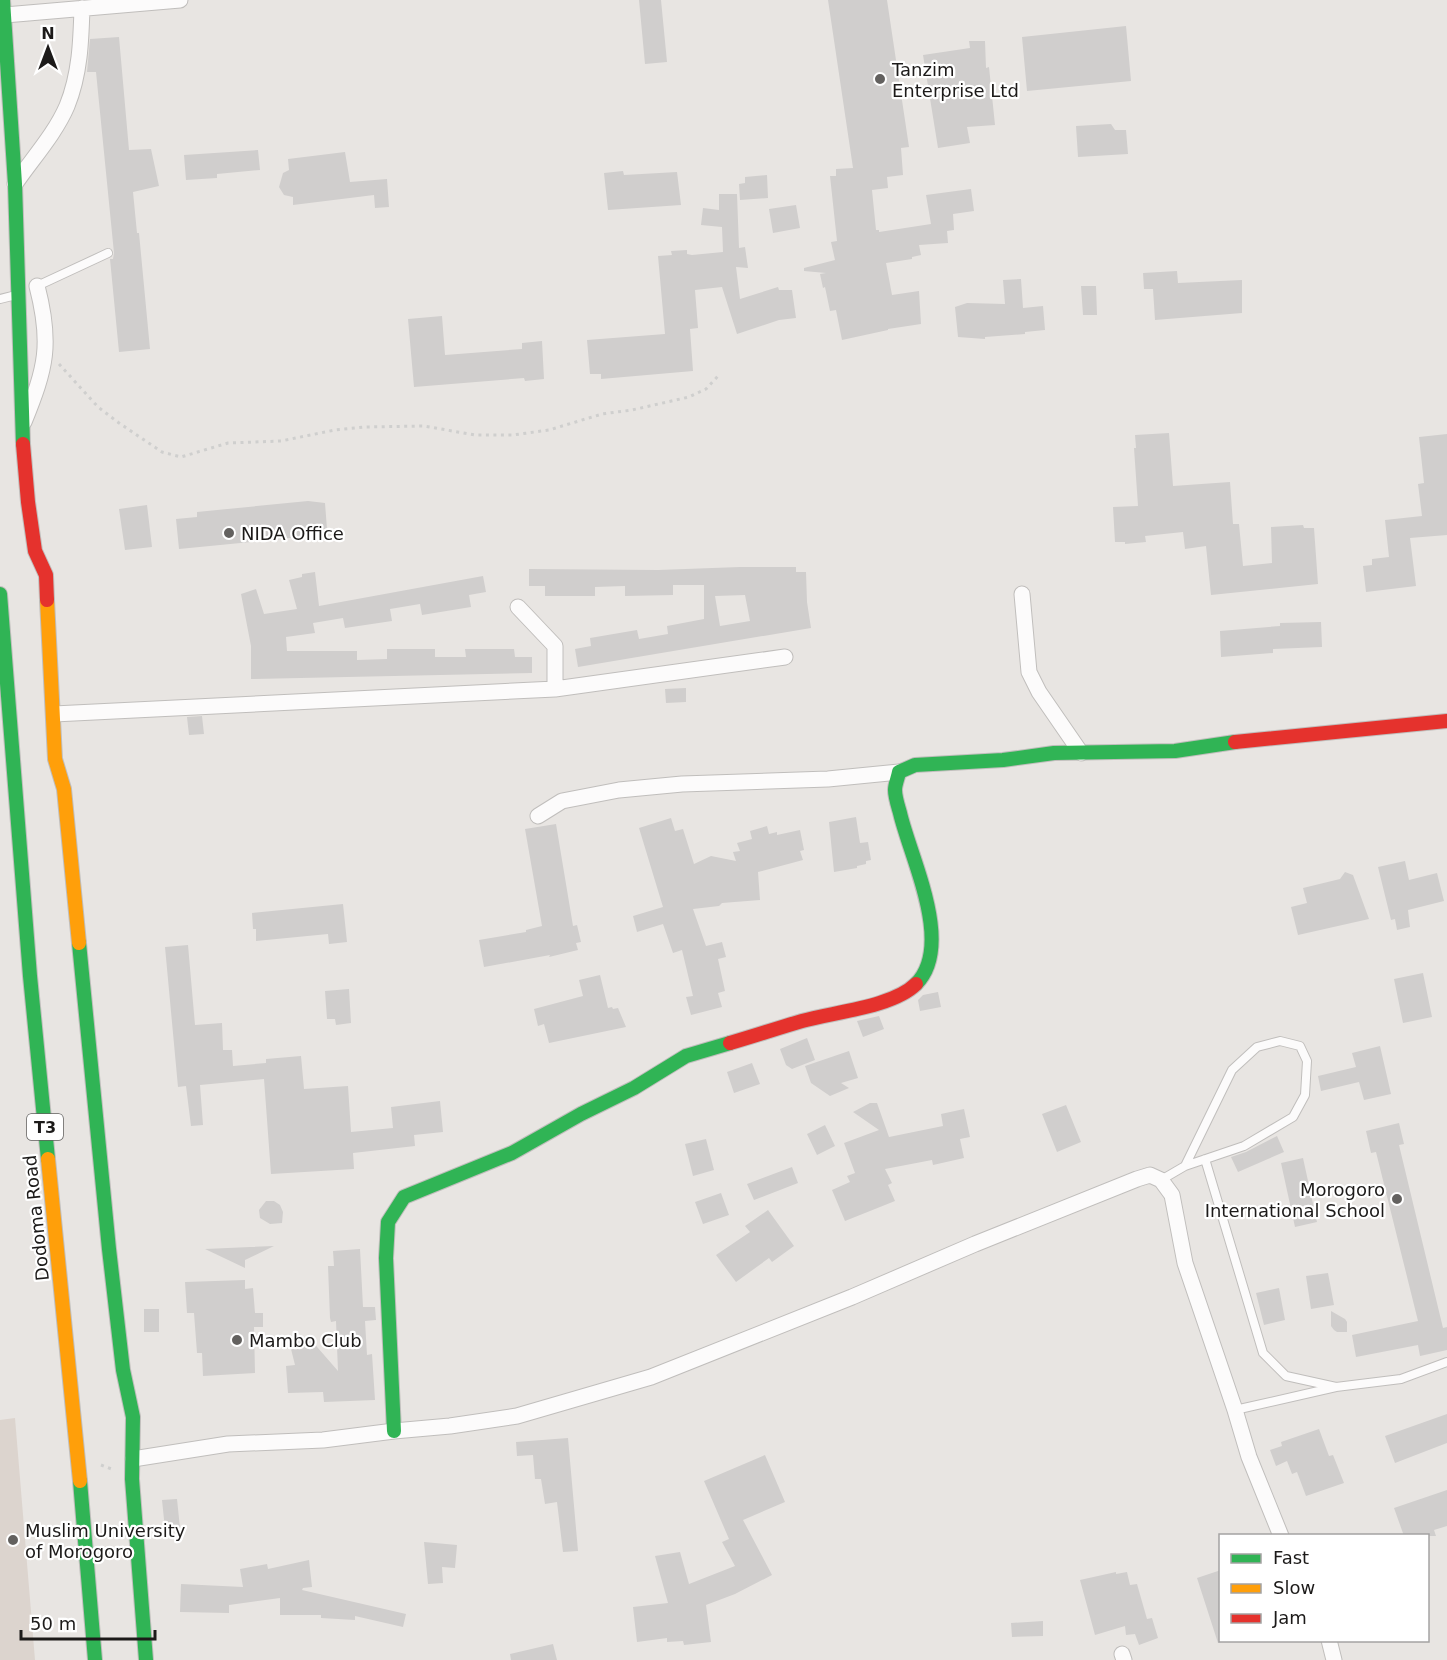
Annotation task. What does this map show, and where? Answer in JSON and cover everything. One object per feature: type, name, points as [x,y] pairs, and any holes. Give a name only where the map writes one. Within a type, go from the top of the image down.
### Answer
[{"type":"main road","points":[[4,7],[15,184],[22,428],[28,502],[35,551],[46,575],[55,759],[64,789],[109,1249],[123,1370],[132,1417],[132,1479],[146,1660]]},
{"type":"main road","name":"Dodoma Road","points":[[0,594],[3,656],[30,976],[78,1458],[94,1660]]},
{"type":"main road","points":[[394,1431],[386,1258],[388,1222],[404,1197],[512,1153],[581,1114],[634,1088],[686,1056],[803,1021],[886,1001],[909,991],[921,979],[928,963],[932,941],[930,911],[901,818],[895,791],[899,772],[915,765],[1003,760],[1054,753],[1175,751],[1255,739],[1447,722]]},
{"type":"street","points":[[4,7],[82,8],[180,0]]},
{"type":"street","points":[[15,184],[66,108],[78,66],[82,8]]},
{"type":"street","points":[[22,428],[38,387],[46,349],[44,315],[37,286]]},
{"type":"street","points":[[1022,594],[1029,672],[1081,753]]},
{"type":"street","points":[[518,607],[555,646],[555,689]]},
{"type":"street","points":[[54,714],[555,689],[785,657]]},
{"type":"street","points":[[538,816],[562,801],[619,790],[682,784],[828,779],[899,772]]},
{"type":"street","points":[[133,1459],[228,1444],[323,1440],[517,1416],[651,1377],[1150,1175],[1161,1180],[1172,1195],[1185,1263],[1249,1457],[1280,1534]]},
{"type":"street","points":[[1329,1642],[1334,1660]]},
{"type":"lane","points":[[0,299],[19,294],[108,253]]},
{"type":"lane","points":[[1161,1180],[1185,1166],[1244,1146],[1293,1117],[1305,1095],[1307,1061],[1300,1046],[1280,1041],[1257,1047],[1232,1070],[1185,1166]]},
{"type":"lane","points":[[1205,1159],[1263,1353],[1286,1376],[1336,1387]]},
{"type":"lane","points":[[1235,1410],[1336,1387],[1401,1379],[1447,1362]]},
{"type":"path","points":[[46,349],[98,407],[162,452],[181,457],[228,443],[281,441],[335,430],[364,427],[424,426],[475,435],[513,435],[549,430],[602,414],[632,410],[689,397],[706,389],[718,376]]},
{"type":"path","points":[[78,1458],[109,1468],[132,1479]]},
{"type":"shaded area","name":"Muslim University of Morogoro","points":[[15,1418],[35,1660],[0,1660],[0,1420]]},
{"type":"building","points":[[639,0],[661,0],[667,62],[645,64]]},
{"type":"building","points":[[828,0],[887,0],[909,147],[901,148],[903,175],[887,177],[888,188],[872,190],[876,230],[879,232],[931,224],[926,195],[971,189],[974,211],[953,214],[954,230],[947,231],[948,243],[919,245],[921,255],[912,257],[912,259],[886,263],[892,295],[919,291],[921,324],[842,340],[836,310],[830,311],[825,287],[823,288],[820,274],[826,273],[804,271],[804,268],[835,260],[831,242],[837,241],[830,176],[836,176],[836,169],[853,168]]},
{"type":"building","points":[[1126,26],[1131,81],[1027,91],[1022,37]]},
{"type":"building","points":[[119,37],[129,150],[151,149],[159,186],[133,192],[150,349],[119,352],[110,259],[113,259],[114,253],[96,72],[87,72],[90,39]]},
{"type":"building","points":[[969,41],[985,41],[986,68],[989,67],[995,125],[967,127],[970,143],[938,148],[923,55],[970,48]]},
{"type":"building","points":[[1111,124],[1115,130],[1126,130],[1128,154],[1078,157],[1076,126]]},
{"type":"building","points":[[258,150],[260,170],[217,174],[217,178],[186,180],[184,155]]},
{"type":"building","points":[[345,152],[350,182],[387,179],[389,207],[375,208],[374,195],[293,205],[293,197],[284,195],[279,187],[283,173],[289,170],[288,159]]},
{"type":"building","points":[[623,171],[624,175],[677,172],[681,205],[608,210],[604,173]]},
{"type":"building","points":[[767,175],[768,198],[740,200],[739,184],[745,183],[745,177]]},
{"type":"building","points":[[719,194],[737,194],[739,248],[745,247],[748,268],[736,267],[740,299],[778,287],[779,290],[792,290],[796,318],[779,320],[737,334],[722,287],[695,290],[698,328],[690,329],[693,371],[601,379],[601,374],[590,374],[587,340],[665,334],[658,256],[672,255],[671,251],[687,250],[687,254],[692,255],[723,252],[722,227],[701,225],[703,208],[719,210]]},
{"type":"building","points":[[796,205],[800,228],[773,233],[769,209]]},
{"type":"building","points":[[1177,271],[1178,283],[1242,280],[1242,313],[1155,320],[1153,289],[1144,289],[1143,273]]},
{"type":"building","points":[[1021,279],[1023,308],[1043,306],[1045,330],[985,337],[985,339],[958,337],[955,307],[967,303],[1005,304],[1003,280]]},
{"type":"building","points":[[1081,286],[1096,286],[1097,315],[1083,315]]},
{"type":"building","points":[[442,316],[445,355],[522,349],[522,343],[542,341],[544,379],[525,381],[524,378],[414,387],[408,319]]},
{"type":"building","points":[[1169,433],[1173,486],[1230,482],[1233,524],[1239,524],[1243,566],[1272,563],[1271,527],[1303,525],[1304,528],[1314,528],[1318,584],[1211,595],[1206,546],[1185,549],[1183,532],[1145,536],[1146,542],[1125,544],[1125,542],[1115,542],[1113,507],[1138,506],[1135,435]]},
{"type":"building","points":[[1447,434],[1447,535],[1410,538],[1416,586],[1366,592],[1363,566],[1372,565],[1372,559],[1389,557],[1385,520],[1422,516],[1418,484],[1424,483],[1419,437]]},
{"type":"building","points":[[308,501],[325,503],[327,529],[310,530],[311,536],[179,549],[176,519],[197,517],[197,512]]},
{"type":"building","points":[[147,505],[152,547],[125,550],[119,509]]},
{"type":"building","points":[[796,567],[796,572],[806,572],[811,628],[578,667],[575,649],[591,646],[590,638],[637,630],[639,639],[668,634],[667,626],[704,619],[704,585],[673,585],[673,595],[625,596],[625,586],[595,587],[595,596],[545,596],[545,586],[529,586],[529,569],[658,570]],"holes":[[[745,595],[750,621],[720,626],[715,596]]]},
{"type":"building","points":[[315,572],[319,606],[483,576],[486,592],[469,595],[471,607],[422,615],[420,604],[390,609],[392,621],[345,628],[343,618],[313,623],[315,633],[286,637],[287,651],[357,651],[357,660],[387,659],[387,649],[435,649],[435,657],[466,657],[465,649],[514,649],[515,657],[532,657],[532,673],[251,679],[251,646],[241,594],[256,589],[264,614],[297,609],[289,580],[302,577],[302,574]]},
{"type":"building","points":[[1321,622],[1322,647],[1273,649],[1273,653],[1221,657],[1220,631],[1280,626],[1280,623]]},
{"type":"building","points":[[686,688],[686,702],[666,703],[665,689]]},
{"type":"building","points":[[202,716],[204,734],[189,735],[187,717]]},
{"type":"building","points":[[856,817],[860,843],[868,842],[871,860],[857,868],[834,872],[829,822]]},
{"type":"building","points":[[671,818],[675,831],[683,829],[694,864],[711,856],[736,861],[733,852],[740,851],[737,843],[752,839],[750,831],[767,826],[769,834],[777,832],[777,835],[800,830],[804,850],[800,851],[803,860],[758,872],[760,900],[722,903],[719,906],[693,909],[706,946],[722,942],[726,957],[718,959],[725,991],[718,993],[722,1007],[691,1015],[686,997],[693,996],[682,950],[673,953],[663,924],[637,932],[633,916],[663,907],[639,828]]},
{"type":"building","points":[[556,824],[573,926],[577,925],[581,942],[576,943],[578,950],[484,967],[479,940],[526,932],[526,930],[542,926],[525,829]]},
{"type":"building","points":[[1405,861],[1409,880],[1437,873],[1444,901],[1408,910],[1410,927],[1397,930],[1395,919],[1391,920],[1378,867]]},
{"type":"building","points":[[1345,872],[1353,875],[1369,919],[1298,935],[1291,907],[1307,903],[1303,888],[1340,879]]},
{"type":"building","points":[[343,904],[347,942],[329,944],[328,934],[256,941],[252,913]]},
{"type":"building","points":[[188,945],[195,1025],[222,1023],[223,1050],[232,1050],[233,1066],[266,1063],[266,1059],[301,1056],[304,1089],[348,1086],[351,1132],[393,1128],[391,1107],[440,1101],[443,1132],[414,1135],[415,1146],[353,1153],[354,1169],[271,1174],[264,1079],[200,1085],[203,1125],[191,1126],[186,1086],[178,1087],[165,947]]},
{"type":"building","points":[[1423,973],[1432,1017],[1403,1023],[1394,979]]},
{"type":"building","points":[[600,975],[608,1008],[618,1008],[626,1027],[549,1043],[544,1024],[538,1026],[534,1009],[583,996],[579,980]]},
{"type":"building","points":[[349,989],[351,1023],[336,1025],[335,1019],[327,1019],[325,991]]},
{"type":"building","points":[[938,992],[941,1007],[920,1011],[918,1000],[923,995]]},
{"type":"building","points":[[879,1016],[884,1029],[863,1037],[857,1021]]},
{"type":"building","points":[[807,1038],[815,1060],[792,1069],[786,1065],[780,1049]]},
{"type":"building","points":[[1380,1046],[1391,1094],[1364,1100],[1359,1082],[1321,1091],[1318,1076],[1356,1067],[1352,1053]]},
{"type":"building","points":[[849,1051],[858,1078],[841,1083],[849,1088],[830,1096],[811,1083],[805,1066]]},
{"type":"building","points":[[752,1063],[760,1084],[734,1093],[727,1072]]},
{"type":"building","points":[[870,1103],[877,1103],[889,1137],[943,1126],[941,1114],[964,1109],[970,1137],[960,1139],[964,1158],[933,1165],[932,1160],[885,1169],[892,1183],[888,1185],[895,1201],[845,1221],[832,1190],[850,1182],[847,1176],[855,1173],[844,1143],[879,1130],[853,1112]]},
{"type":"building","points":[[1066,1105],[1081,1142],[1057,1152],[1042,1114]]},
{"type":"building","points":[[1399,1123],[1404,1144],[1399,1145],[1443,1328],[1447,1327],[1447,1350],[1420,1356],[1418,1345],[1356,1357],[1352,1335],[1418,1321],[1376,1152],[1371,1153],[1366,1131]]},
{"type":"building","points":[[825,1125],[835,1146],[817,1155],[807,1134]]},
{"type":"building","points":[[1277,1136],[1284,1152],[1238,1172],[1231,1157]]},
{"type":"building","points":[[706,1139],[714,1170],[693,1176],[685,1144]]},
{"type":"building","points":[[1303,1158],[1317,1222],[1295,1227],[1281,1163]]},
{"type":"building","points":[[792,1167],[798,1183],[754,1200],[747,1184]]},
{"type":"building","points":[[721,1193],[729,1215],[703,1224],[695,1202]]},
{"type":"building","points":[[266,1201],[274,1201],[280,1205],[283,1212],[282,1223],[270,1224],[260,1218],[259,1210]]},
{"type":"building","points":[[768,1210],[794,1246],[772,1262],[769,1258],[736,1282],[716,1255],[750,1232],[745,1226]]},
{"type":"building","points":[[274,1246],[245,1260],[245,1268],[205,1249]]},
{"type":"building","points":[[360,1249],[363,1307],[375,1307],[376,1320],[365,1321],[367,1355],[372,1354],[375,1400],[324,1402],[323,1392],[288,1393],[286,1366],[295,1365],[291,1349],[297,1338],[304,1337],[311,1340],[338,1371],[336,1321],[331,1322],[330,1318],[328,1266],[334,1266],[333,1251]]},
{"type":"building","points":[[1328,1273],[1334,1305],[1311,1309],[1306,1276]]},
{"type":"building","points":[[245,1280],[245,1289],[253,1288],[255,1313],[263,1313],[263,1327],[254,1327],[255,1373],[203,1376],[202,1353],[197,1353],[194,1313],[187,1313],[185,1282]]},
{"type":"building","points":[[1279,1288],[1285,1320],[1264,1325],[1256,1293]]},
{"type":"building","points":[[144,1309],[159,1309],[159,1332],[144,1332]]},
{"type":"building","points":[[1331,1311],[1345,1319],[1347,1332],[1334,1330],[1331,1326]]},
{"type":"building","points":[[1447,1414],[1447,1443],[1395,1463],[1385,1436]]},
{"type":"building","points":[[1319,1429],[1329,1456],[1333,1455],[1344,1483],[1306,1496],[1297,1472],[1292,1474],[1287,1461],[1276,1466],[1270,1450],[1282,1446],[1281,1442]]},
{"type":"building","points":[[568,1438],[578,1551],[563,1552],[557,1502],[545,1504],[541,1479],[535,1479],[533,1455],[517,1456],[516,1442]]},
{"type":"building","points":[[765,1455],[785,1502],[743,1520],[772,1575],[735,1594],[706,1605],[711,1642],[684,1645],[683,1641],[667,1642],[667,1638],[637,1642],[633,1607],[668,1603],[655,1556],[680,1552],[689,1584],[735,1566],[722,1542],[729,1539],[704,1481]]},
{"type":"building","points":[[1447,1490],[1447,1526],[1434,1530],[1436,1536],[1403,1534],[1394,1508]]},
{"type":"building","points":[[177,1499],[180,1528],[165,1529],[162,1500]]},
{"type":"building","points":[[424,1542],[457,1545],[455,1568],[442,1567],[443,1583],[428,1584]]},
{"type":"building","points":[[309,1560],[312,1587],[302,1590],[406,1614],[403,1627],[355,1616],[355,1620],[321,1618],[321,1615],[280,1615],[280,1598],[229,1605],[229,1613],[180,1612],[181,1584],[243,1587],[240,1569],[267,1564],[268,1569]]},
{"type":"building","points":[[1219,1571],[1219,1642],[1221,1642],[1218,1643],[1197,1578]]},
{"type":"building","points":[[1116,1572],[1116,1574],[1127,1572],[1130,1585],[1137,1584],[1147,1619],[1152,1618],[1158,1638],[1139,1645],[1135,1634],[1126,1635],[1125,1626],[1095,1635],[1080,1580]]},
{"type":"building","points":[[1043,1621],[1043,1636],[1012,1637],[1011,1623]]},
{"type":"building","points":[[553,1644],[557,1660],[511,1660],[510,1654]]},
{"type":"traffic: fast","points":[[3,0],[15,184],[23,444]]},
{"type":"traffic: fast","points":[[0,594],[30,976],[48,1159]]},
{"type":"traffic: fast","points":[[916,984],[927,967],[931,947],[931,924],[920,876],[896,799],[895,788],[899,772],[915,765],[1003,760],[1054,753],[1175,751],[1235,742]]},
{"type":"traffic: fast","points":[[79,943],[109,1249],[123,1370],[133,1417],[132,1479],[146,1660]]},
{"type":"traffic: fast","points":[[394,1431],[386,1258],[388,1222],[404,1197],[512,1153],[581,1114],[634,1088],[686,1056],[730,1043]]},
{"type":"traffic: fast","points":[[80,1481],[95,1660]]},
{"type":"traffic: slow","points":[[47,600],[55,759],[64,789],[79,943]]},
{"type":"traffic: slow","points":[[48,1159],[80,1481]]},
{"type":"traffic: jam","points":[[23,444],[35,551],[46,575],[47,600]]},
{"type":"traffic: jam","points":[[1235,742],[1447,721]]},
{"type":"traffic: jam","points":[[730,1043],[802,1021],[878,1003],[906,992],[916,984]]},
{"type":"place","name":"Tanzim Enterprise Ltd","points":[[880,79]]},
{"type":"place","name":"NIDA Office","points":[[229,533]]},
{"type":"place","name":"Morogoro International School","points":[[1397,1199]]},
{"type":"place","name":"Mambo Club","points":[[237,1340]]},
{"type":"place","name":"Muslim University of Morogoro","points":[[13,1540]]}]
